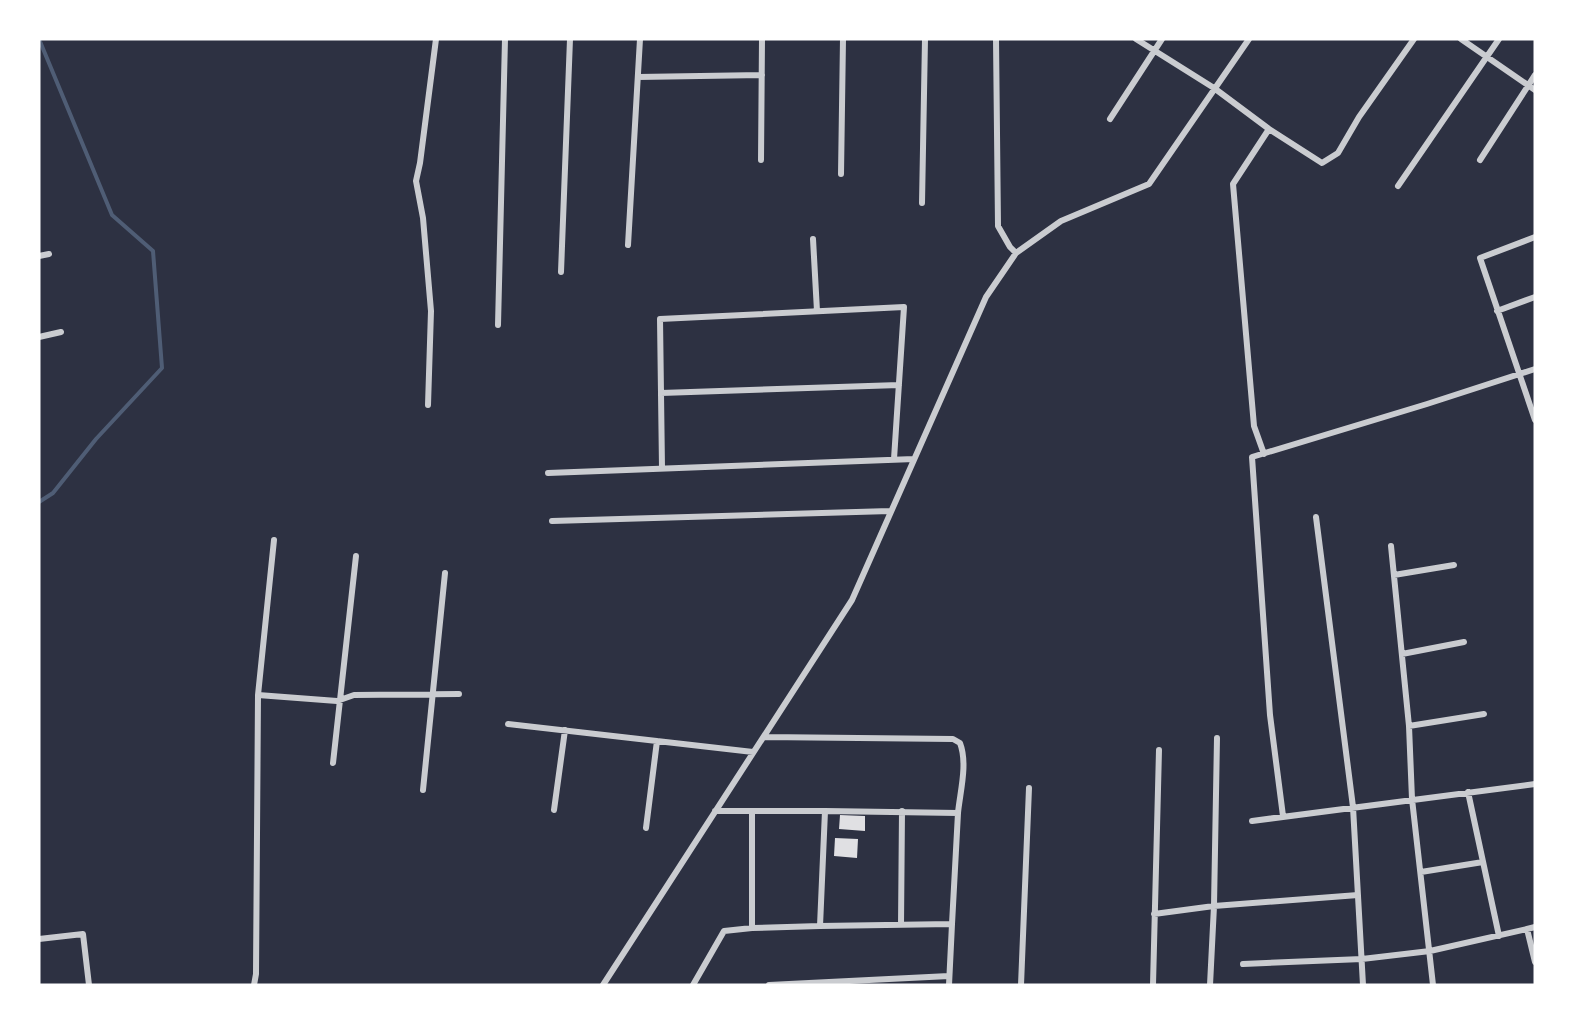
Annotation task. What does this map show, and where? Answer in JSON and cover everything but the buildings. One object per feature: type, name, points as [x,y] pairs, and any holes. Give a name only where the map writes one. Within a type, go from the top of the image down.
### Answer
[{"type":"street","points":[[428,405],[431,311],[423,218],[416,181],[436,39]]},
{"type":"street","points":[[498,325],[506,39]]},
{"type":"street","points":[[561,272],[570,39]]},
{"type":"street","points":[[628,245],[640,39]]},
{"type":"street","points":[[761,160],[762,39]]},
{"type":"street","points":[[841,174],[843,39]]},
{"type":"street","points":[[922,203],[925,39]]},
{"type":"street","points":[[996,39],[998,226],[1016,253]]},
{"type":"street","points":[[1136,39],[1214,88],[1269,129],[1322,163],[1338,153],[1359,117],[1414,39]]},
{"type":"street","points":[[1110,119],[1162,39]]},
{"type":"street","points":[[603,985],[852,600],[987,297],[1016,253],[1061,221],[1149,184],[1249,39]]},
{"type":"street","points":[[1461,39],[1535,90]]},
{"type":"street","points":[[1398,186],[1499,39]]},
{"type":"street","points":[[638,77],[762,75]]},
{"type":"street","points":[[1480,160],[1535,75]]},
{"type":"street","points":[[1264,454],[1254,426],[1233,184],[1269,129]]},
{"type":"street","points":[[1535,237],[1480,258],[1535,420]]},
{"type":"street","points":[[813,239],[817,311]]},
{"type":"street","points":[[39,256],[49,254]]},
{"type":"street","points":[[1497,311],[1535,297]]},
{"type":"street","points":[[662,468],[660,318],[904,307],[894,459]]},
{"type":"street","points":[[39,337],[61,332]]},
{"type":"street","points":[[1283,816],[1270,715],[1252,457],[1535,369]]},
{"type":"street","points":[[661,393],[899,385]]},
{"type":"street","points":[[548,473],[914,459]]},
{"type":"street","points":[[552,520],[890,511]]},
{"type":"street","points":[[1316,517],[1353,807],[1363,985]]},
{"type":"street","points":[[254,985],[256,974],[258,695],[274,540]]},
{"type":"street","points":[[1391,546],[1409,726],[1412,799],[1433,985]]},
{"type":"street","points":[[333,763],[356,556]]},
{"type":"street","points":[[1394,575],[1454,565]]},
{"type":"street","points":[[423,790],[445,573]]},
{"type":"street","points":[[1402,654],[1464,642]]},
{"type":"street","points":[[258,695],[340,700],[354,695],[459,694]]},
{"type":"street","points":[[1409,726],[1484,714]]},
{"type":"street","points":[[508,724],[753,752]]},
{"type":"street","points":[[554,810],[565,730]]},
{"type":"street","points":[[764,737],[953,739],[960,743],[963,767],[958,813],[949,985]]},
{"type":"street","points":[[1210,985],[1217,738]]},
{"type":"street","points":[[646,828],[657,741]]},
{"type":"street","points":[[1153,985],[1159,750]]},
{"type":"street","points":[[1252,821],[1535,784]]},
{"type":"street","points":[[1020,985],[1029,788]]},
{"type":"street","points":[[1468,792],[1499,936]]},
{"type":"street","points":[[715,811],[958,813]]},
{"type":"street","points":[[820,926],[825,811]]},
{"type":"street","points":[[901,925],[902,811]]},
{"type":"street","points":[[752,812],[752,928]]},
{"type":"street","points":[[1421,872],[1483,862]]},
{"type":"street","points":[[1154,914],[1214,906],[1358,895]]},
{"type":"street","points":[[693,985],[724,931],[752,928],[952,924]]},
{"type":"street","points":[[1243,964],[1362,959],[1430,951],[1535,927]]},
{"type":"street","points":[[1527,929],[1535,962]]},
{"type":"street","points":[[39,939],[83,934],[89,985]]},
{"type":"street","points":[[769,984],[949,976]]},
{"type":"waterway","points":[[39,39],[112,215],[153,251],[162,368],[96,439],[53,493],[39,502]]}]
